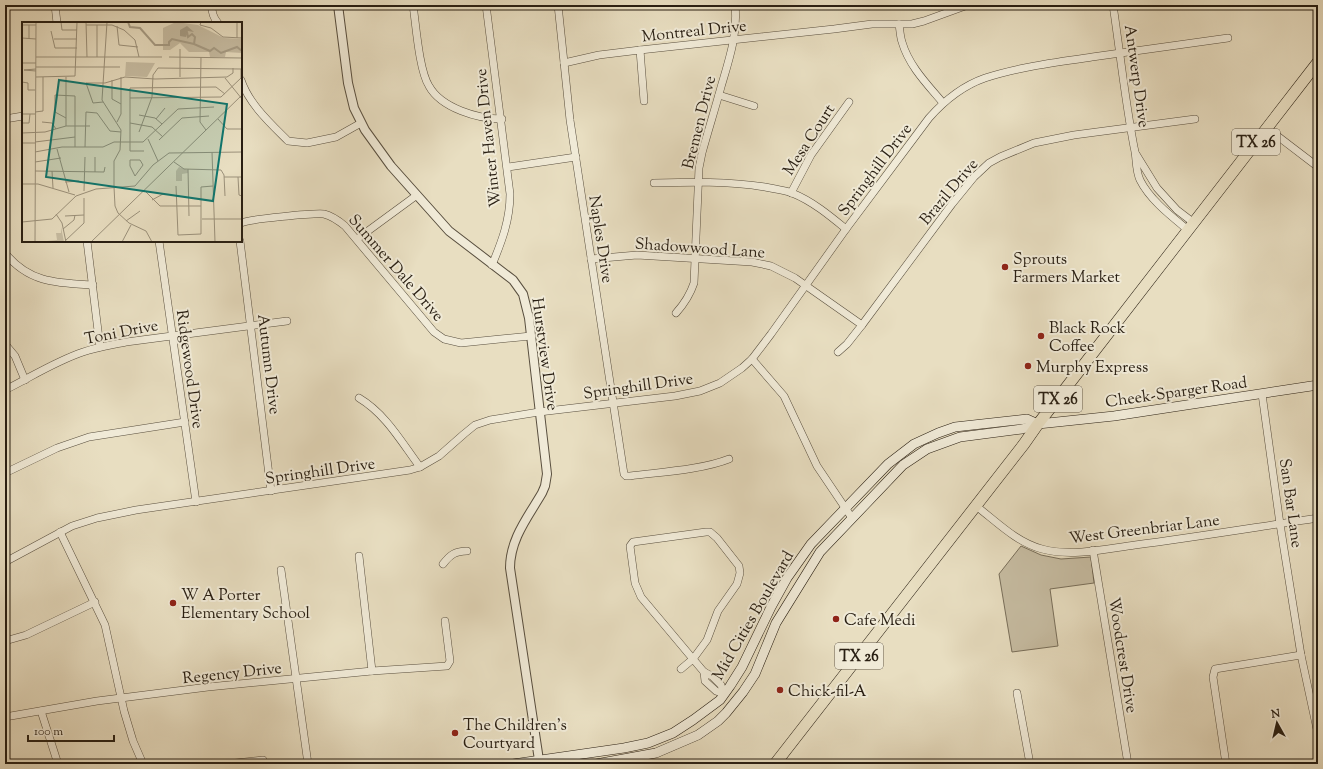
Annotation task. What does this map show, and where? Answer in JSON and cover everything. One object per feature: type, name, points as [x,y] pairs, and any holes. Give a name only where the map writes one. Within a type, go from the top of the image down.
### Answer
[{"type":"main road","name":"TX 26","points":[[779,762],[1318,62]]},
{"type":"main road","name":"Cheek-Sparger Road","points":[[1038,424],[1114,416],[1318,385]]},
{"type":"main road","name":"Mid Cities Boulevard","points":[[514,764],[539,762],[624,748],[656,740],[673,733],[694,720],[714,705],[724,694],[742,667],[787,578],[811,544],[888,464],[914,444],[938,432],[962,426],[1027,419],[1038,424]]},
{"type":"main road","name":"Mid Cities Boulevard","points":[[596,764],[656,753],[698,735],[718,721],[735,702],[755,674],[776,623],[820,552],[903,465],[927,449],[960,437],[1022,429],[1038,424]]},
{"type":"main road","points":[[724,694],[735,702]]},
{"type":"main road","points":[[624,748],[626,759]]},
{"type":"street","points":[[55,5],[57,22]]},
{"type":"street","points":[[212,5],[217,22]]},
{"type":"street","name":"Hurstview Drive","points":[[338,5],[348,83],[354,108],[361,124],[391,166],[449,230],[492,265],[507,274],[519,287],[526,303],[547,474],[545,486],[513,544],[510,556],[510,568],[539,762]]},
{"type":"street","points":[[414,5],[422,62],[428,86],[440,98],[464,112],[473,116],[489,119],[502,119]]},
{"type":"street","name":"Winter Haven Drive","points":[[486,5],[502,119],[510,194],[508,222],[502,243],[492,265]]},
{"type":"street","name":"Naples Drive","points":[[558,5],[570,120],[623,472],[626,476],[708,465],[729,459]]},
{"type":"street","name":"Bremen Drive","points":[[676,313],[685,303],[694,282],[698,182],[702,153],[734,40],[737,18],[735,5]]},
{"type":"street","name":"Montreal Drive","points":[[564,63],[599,55],[640,50],[872,24],[912,24],[968,5]]},
{"type":"street","name":"Antwerp Drive","points":[[1113,5],[1130,127],[1135,152],[1157,188],[1191,227]]},
{"type":"street","points":[[899,24],[901,41],[905,52],[914,68],[943,103]]},
{"type":"street","name":"Springhill Drive","points":[[5,562],[72,526],[97,518],[136,510],[399,472],[420,467],[439,456],[475,425],[490,420],[539,412],[675,396],[700,391],[720,384],[752,359],[929,118],[954,94],[991,76],[1014,70],[1228,38]]},
{"type":"street","points":[[640,50],[644,101]]},
{"type":"street","points":[[242,83],[244,90],[261,112],[288,141],[307,143],[336,137],[361,124]]},
{"type":"street","points":[[719,95],[754,106]]},
{"type":"street","name":"Mesa Court","points":[[791,192],[811,155],[850,102]]},
{"type":"street","points":[[5,119],[22,116]]},
{"type":"street","name":"Brazil Drive","points":[[838,352],[847,344],[862,325],[952,204],[974,177],[989,163],[1034,143],[1074,135],[1196,119]]},
{"type":"street","points":[[1267,128],[1318,167]]},
{"type":"street","points":[[508,167],[576,157]]},
{"type":"street","points":[[654,183],[698,182],[753,185],[791,192],[815,205],[846,229]]},
{"type":"street","points":[[357,239],[418,195]]},
{"type":"street","name":"Summer Dale Drive","points":[[242,223],[258,219],[324,214],[345,226],[429,326],[444,339],[461,343],[531,336]]},
{"type":"street","points":[[87,242],[100,347]]},
{"type":"street","name":"Ridgewood Drive","points":[[159,242],[196,502]]},
{"type":"street","name":"Autumn Drive","points":[[240,242],[271,491]]},
{"type":"street","points":[[5,253],[21,270],[45,280],[93,285]]},
{"type":"street","name":"Shadowwood Lane","points":[[591,259],[637,255],[752,262],[771,266],[778,268],[806,285],[862,325]]},
{"type":"street","name":"Toni Drive","points":[[5,390],[54,364],[100,347],[126,342],[287,321]]},
{"type":"street","points":[[5,344],[15,356],[25,380]]},
{"type":"street","points":[[752,359],[784,396],[817,466],[852,518]]},
{"type":"street","name":"San Bar Lane","points":[[1262,394],[1280,524],[1302,655],[1318,734]]},
{"type":"street","points":[[360,398],[380,413],[420,467]]},
{"type":"street","points":[[5,473],[57,448],[89,437],[185,422]]},
{"type":"street","name":"West Greenbriar Lane","points":[[976,506],[1012,535],[1026,543],[1059,552],[1093,550],[1171,540],[1318,518]]},
{"type":"street","points":[[60,532],[95,602],[108,636],[132,741],[143,764]]},
{"type":"street","points":[[680,669],[693,659],[707,640],[718,611],[737,584],[740,573],[740,566],[717,538],[710,532],[633,542],[629,549],[638,590],[655,614],[693,659],[704,672],[712,676],[721,685],[724,694]]},
{"type":"street","name":"Woodcrest Drive","points":[[1093,550],[1128,764]]},
{"type":"street","points":[[443,564],[451,554],[467,551]]},
{"type":"street","points":[[359,556],[372,671]]},
{"type":"street","points":[[281,570],[308,764]]},
{"type":"street","points":[[5,641],[26,635],[95,602]]},
{"type":"street","name":"Regency Drive","points":[[5,717],[121,698],[372,671],[447,666],[450,660],[445,621]]},
{"type":"street","points":[[1226,764],[1213,677],[1215,669],[1302,655]]},
{"type":"street","points":[[1017,693],[1030,764]]},
{"type":"street","points":[[41,711],[58,764]]},
{"type":"street","points":[[226,764],[263,760]]},
{"type":"shaded area","points":[[1021,546],[1041,555],[1061,559],[1091,557],[1094,583],[1050,589],[1058,646],[1012,652],[999,574]]},
{"type":"place","name":"Sprouts Farmers Market","points":[[1005,267]]},
{"type":"place","name":"Black Rock Coffee","points":[[1041,336]]},
{"type":"place","name":"Murphy Express","points":[[1028,366]]},
{"type":"place","name":"W A Porter Elementary School","points":[[173,603]]},
{"type":"place","name":"Cafe Medi","points":[[836,619]]},
{"type":"place","name":"Chick-fil-A","points":[[780,690]]},
{"type":"place","name":"The Children's Courtyard","points":[[455,733]]}]
